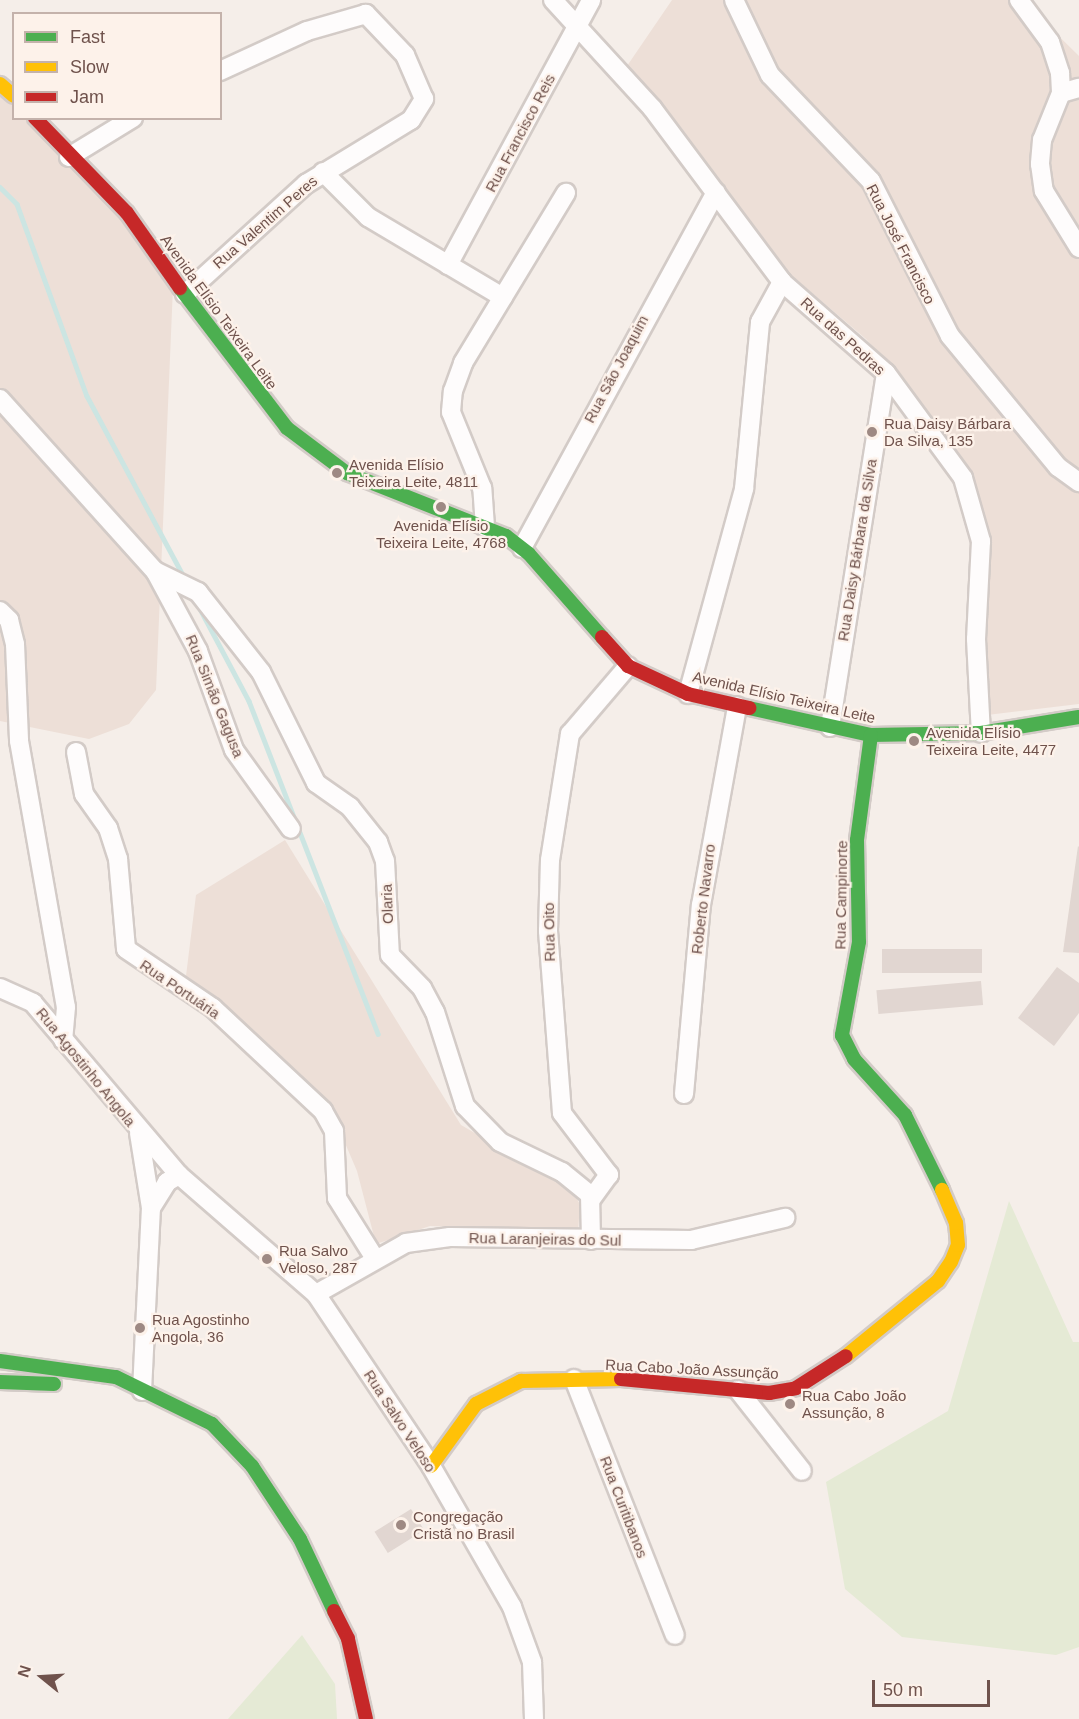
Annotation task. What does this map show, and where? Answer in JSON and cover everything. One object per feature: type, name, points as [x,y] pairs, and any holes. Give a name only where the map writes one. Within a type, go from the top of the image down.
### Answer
[{"type":"main road","points":[[0,84],[12,94]]},
{"type":"main road","name":"Avenida Elísio Teixeira Leite","points":[[37,120],[69,157],[127,213],[238,370],[287,428],[347,473],[485,527],[522,548],[628,666],[688,694],[830,728],[871,735],[981,733],[1079,717]]},
{"type":"main road","name":"Rua Campinorte","points":[[871,735],[857,840],[859,942],[842,1035],[854,1059],[905,1114],[946,1194],[958,1236]]},
{"type":"main road","name":"Rua Cabo João Assunção","points":[[431,1466],[490,1393],[521,1381],[574,1379],[738,1390],[789,1390],[831,1369],[938,1281],[956,1252],[958,1236]]},
{"type":"main road","points":[[0,1361],[116,1377],[212,1424],[275,1498],[348,1639],[366,1719]]},
{"type":"main road","points":[[0,1382],[142,1391]]},
{"type":"street","name":"Rua das Pedras","points":[[553,0],[652,108],[782,282],[886,373],[955,466],[976,511],[981,541],[976,639],[981,733]]},
{"type":"street","name":"Rua Francisco Reis","points":[[448,265],[591,0]]},
{"type":"street","name":"Rua José Francisco","points":[[734,0],[770,75],[871,182],[950,336],[1058,467],[1079,482]]},
{"type":"street","points":[[1019,0],[1050,42],[1061,93],[1042,140],[1040,165],[1044,191],[1079,248]]},
{"type":"street","name":"Rua Valentim Peres","points":[[185,294],[323,172],[400,128],[423,106],[419,81],[389,34],[376,20],[352,14],[222,70]]},
{"type":"street","points":[[1061,93],[1079,88]]},
{"type":"street","points":[[69,157],[130,120]]},
{"type":"street","points":[[323,172],[368,217],[503,297]]},
{"type":"street","name":"Rua São Joaquim","points":[[522,548],[716,192]]},
{"type":"street","points":[[485,527],[478,469],[455,423],[451,401],[463,363],[566,193]]},
{"type":"street","points":[[688,694],[744,489],[760,322],[782,282]]},
{"type":"street","name":"Rua Daisy Bárbara da Silva","points":[[830,728],[886,373]]},
{"type":"street","name":"Rua Simão Gagusa","points":[[0,399],[155,571],[198,651],[234,750],[291,829]]},
{"type":"street","name":"Olaria","points":[[155,571],[198,592],[261,672],[316,783],[350,807],[378,842],[385,861],[390,955],[422,988],[435,1011],[472,1117],[500,1142],[562,1172],[592,1198]]},
{"type":"street","points":[[0,611],[9,620],[15,644],[19,741],[66,1007],[63,1040]]},
{"type":"street","name":"Rua Oito","points":[[592,1198],[609,1175],[562,1113],[549,956],[550,860],[570,734],[628,666]]},
{"type":"street","name":"Roberto Navarro","points":[[684,1094],[701,905],[737,706]]},
{"type":"street","name":"Rua Portuária","points":[[76,752],[84,794],[108,828],[118,859],[126,949],[213,1008],[323,1111],[334,1131],[333,1176],[339,1203],[374,1257]]},
{"type":"street","name":"Rua Agostinho Angola","points":[[0,988],[33,1002],[138,1131],[180,1175],[167,1182],[151,1208]]},
{"type":"street","name":"Rua Agostinho Angola","points":[[138,1131],[151,1208],[142,1391]]},
{"type":"street","name":"Rua Salvo Veloso","points":[[180,1175],[316,1294],[431,1466],[512,1607],[532,1662],[534,1719]]},
{"type":"street","points":[[591,1240],[592,1198]]},
{"type":"street","name":"Rua Laranjeiras do Sul","points":[[316,1294],[374,1257],[406,1243],[450,1237],[691,1240],[785,1218]]},
{"type":"street","name":"Rua Curitibanos","points":[[574,1379],[675,1635]]},
{"type":"street","points":[[738,1390],[802,1471]]},
{"type":"shaded area","points":[[672,0],[1022,0],[1079,56],[1079,704],[987,715],[984,528],[965,464],[907,385],[881,375],[888,364],[866,339],[784,269],[627,66]]},
{"type":"shaded area","points":[[0,74],[12,86],[12,120],[46,120],[174,263],[156,690],[129,724],[89,739],[0,721]]},
{"type":"shaded area","points":[[285,840],[461,1125],[573,1190],[580,1205],[578,1232],[430,1226],[376,1244],[357,1171],[327,1101],[186,976],[196,895]]},
{"type":"green space","points":[[1009,1201],[1073,1342],[1079,1342],[1079,1647],[1056,1655],[902,1637],[845,1589],[826,1482],[948,1411]]},
{"type":"green space","points":[[302,1635],[335,1684],[337,1719],[228,1719]]},
{"type":"building","points":[[1078,846],[1079,953],[1063,952]]},
{"type":"building","points":[[882,949],[982,949],[982,973],[882,973]]},
{"type":"building","points":[[1057,967],[1079,983],[1079,1013],[1054,1046],[1018,1018]]},
{"type":"building","points":[[981,981],[983,1005],[878,1014],[876,990]]},
{"type":"building","name":"Congregação Cristã no Brasil","points":[[411,1509],[424,1530],[388,1553],[375,1532]]},
{"type":"waterway","points":[[0,187],[17,204],[87,396],[185,579]]},
{"type":"waterway","points":[[198,605],[249,701],[378,1034]]},
{"type":"traffic: fast","points":[[180,288],[287,428],[347,473],[506,536],[529,554],[602,637]]},
{"type":"traffic: fast","points":[[749,708],[871,735],[981,733],[1079,717]]},
{"type":"traffic: fast","points":[[871,735],[857,840],[859,942],[842,1035],[854,1059],[905,1115],[942,1190]]},
{"type":"traffic: fast","points":[[0,1361],[116,1377],[212,1424],[252,1466],[300,1539],[334,1611]]},
{"type":"traffic: fast","points":[[0,1382],[54,1384]]},
{"type":"traffic: slow","points":[[0,84],[12,94]]},
{"type":"traffic: slow","points":[[846,1356],[938,1281],[951,1262],[958,1245],[956,1223],[942,1190]]},
{"type":"traffic: slow","points":[[431,1466],[476,1404],[521,1381],[621,1379]]},
{"type":"traffic: jam","points":[[37,120],[127,213],[180,288]]},
{"type":"traffic: jam","points":[[602,637],[628,666],[688,694],[749,708]]},
{"type":"traffic: jam","points":[[621,1379],[769,1393],[796,1388],[846,1356]]},
{"type":"traffic: jam","points":[[334,1611],[348,1639],[366,1719]]},
{"type":"place","name":"Rua Daisy Bárbara Da Silva, 135","points":[[872,432]]},
{"type":"place","name":"Avenida Elísio Teixeira Leite, 4811","points":[[337,473]]},
{"type":"place","name":"Avenida Elísio Teixeira Leite, 4768","points":[[441,507]]},
{"type":"place","name":"Avenida Elísio Teixeira Leite, 4477","points":[[914,741]]},
{"type":"place","name":"Rua Salvo Veloso, 287","points":[[267,1259]]},
{"type":"place","name":"Rua Agostinho Angola, 36","points":[[140,1328]]},
{"type":"place","name":"Rua Cabo João Assunção, 8","points":[[790,1404]]},
{"type":"place","name":"Congregação Cristã no Brasil","points":[[401,1525]]}]
